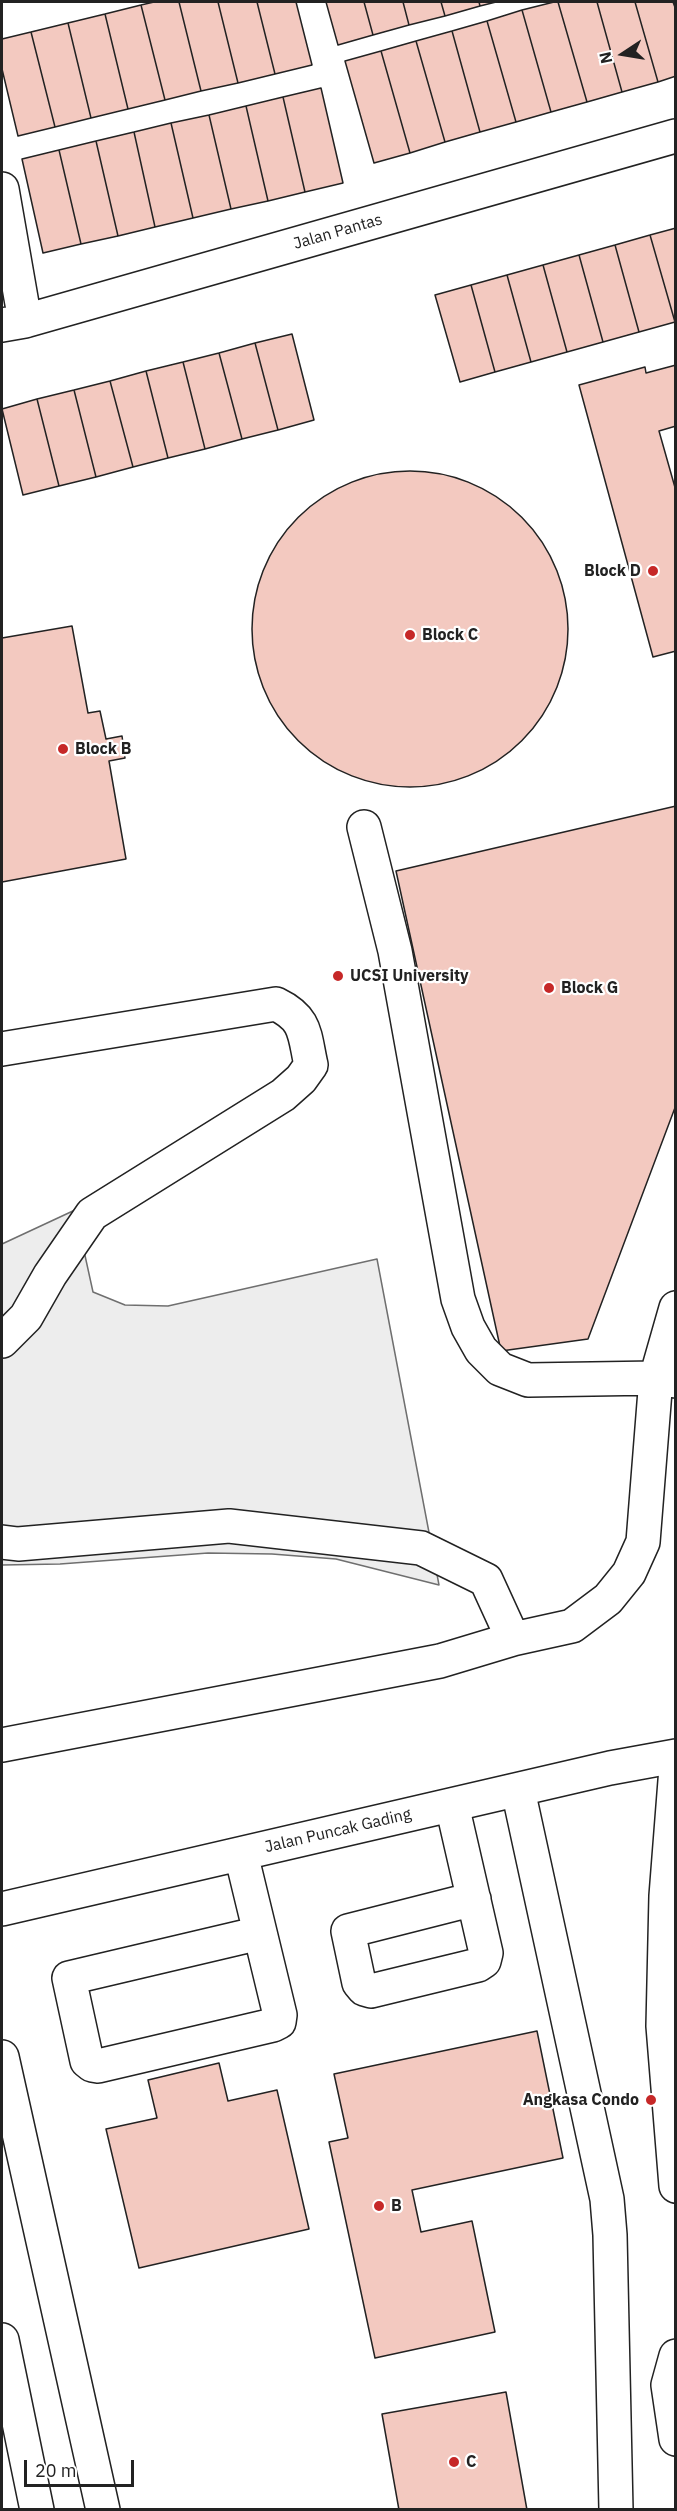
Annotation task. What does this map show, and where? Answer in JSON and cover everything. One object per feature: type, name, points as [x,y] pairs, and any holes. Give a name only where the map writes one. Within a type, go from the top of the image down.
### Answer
[{"type":"street","name":"Jalan Pantas","points":[[14,323],[675,136]]},
{"type":"street","points":[[2,189],[14,323]]},
{"type":"street","points":[[364,827],[395,951],[458,1299],[468,1327],[481,1350],[500,1369],[528,1380],[666,1379]]},
{"type":"street","points":[[2,1049],[276,1004],[292,1012],[302,1024],[311,1065],[301,1079],[283,1095],[92,1214],[50,1275],[26,1317],[2,1341]]},
{"type":"street","points":[[2,1745],[440,1660],[513,1639],[572,1626],[608,1599],[629,1573],[643,1542],[675,1308]]},
{"type":"street","points":[[2,1542],[18,1544],[229,1526],[421,1548],[486,1580],[513,1639]]},
{"type":"street","name":"Jalan Puncak Gading","points":[[2,1910],[452,1805],[675,1756]]},
{"type":"street","points":[[675,1768],[666,1896],[663,2026],[675,2186]]},
{"type":"street","points":[[518,1790],[607,2199],[610,2235],[616,2510]]},
{"type":"street","points":[[452,1805],[474,1899]]},
{"type":"street","points":[[241,1854],[280,2015],[279,2022],[98,2066],[87,2061],[69,1978],[260,1933]]},
{"type":"street","points":[[2,2057],[103,2510]]},
{"type":"street","points":[[2,2340],[37,2510]]},
{"type":"street","points":[[675,2356],[668,2385],[675,2439]]},
{"type":"shaded area","points":[[75,1210],[93,1292],[125,1305],[168,1306],[377,1259],[439,1585],[336,1559],[272,1554],[208,1553],[60,1564],[2,1565],[2,1244]]},
{"type":"building","points":[[154,2],[179,2],[201,91],[165,100],[141,5]]},
{"type":"building","points":[[179,2],[218,2],[238,83],[201,91]]},
{"type":"building","points":[[218,2],[257,2],[275,74],[238,83]]},
{"type":"building","points":[[257,2],[296,2],[312,65],[275,74]]},
{"type":"building","points":[[326,2],[364,2],[373,35],[338,45]]},
{"type":"building","points":[[364,2],[403,2],[409,25],[373,35]]},
{"type":"building","points":[[403,2],[441,2],[445,16],[409,25]]},
{"type":"building","points":[[441,2],[479,2],[480,6],[445,16]]},
{"type":"building","points":[[479,2],[496,2],[480,6]]},
{"type":"building","points":[[558,2],[587,102],[551,112],[522,10]]},
{"type":"building","points":[[558,2],[597,2],[622,92],[587,102]]},
{"type":"building","points":[[597,2],[635,2],[658,82],[622,92]]},
{"type":"building","points":[[635,2],[673,2],[676,10],[676,76],[658,82]]},
{"type":"building","points":[[141,5],[165,100],[128,109],[105,14]]},
{"type":"building","points":[[522,10],[551,112],[516,122],[487,21]]},
{"type":"building","points":[[105,14],[128,109],[91,118],[68,23]]},
{"type":"building","points":[[487,21],[516,122],[480,132],[452,31]]},
{"type":"building","points":[[68,23],[91,118],[55,127],[31,32]]},
{"type":"building","points":[[452,31],[480,132],[445,142],[416,41]]},
{"type":"building","points":[[31,32],[55,127],[18,136],[2,69],[2,39]]},
{"type":"building","points":[[416,41],[445,142],[410,153],[381,51]]},
{"type":"building","points":[[381,51],[410,153],[374,163],[345,61]]},
{"type":"building","points":[[321,88],[343,183],[305,192],[283,97]]},
{"type":"building","points":[[283,97],[305,192],[268,201],[246,106]]},
{"type":"building","points":[[246,106],[268,201],[231,209],[209,115]]},
{"type":"building","points":[[209,115],[231,209],[193,218],[171,123]]},
{"type":"building","points":[[171,123],[193,218],[155,227],[134,132]]},
{"type":"building","points":[[134,132],[155,227],[118,236],[96,141]]},
{"type":"building","points":[[96,141],[118,236],[81,244],[59,150]]},
{"type":"building","points":[[59,150],[81,244],[43,253],[22,159]]},
{"type":"building","points":[[676,228],[676,322],[675,322],[650,235]]},
{"type":"building","points":[[650,235],[675,322],[639,332],[615,245]]},
{"type":"building","points":[[615,245],[639,332],[603,342],[579,255]]},
{"type":"building","points":[[579,255],[603,342],[567,352],[543,265]]},
{"type":"building","points":[[543,265],[567,352],[531,362],[507,275]]},
{"type":"building","points":[[507,275],[531,362],[495,372],[471,285]]},
{"type":"building","points":[[471,285],[495,372],[460,382],[435,295]]},
{"type":"building","points":[[292,334],[314,420],[278,430],[255,343]]},
{"type":"building","points":[[255,343],[278,430],[242,439],[219,353]]},
{"type":"building","points":[[219,353],[242,439],[205,449],[183,362]]},
{"type":"building","points":[[183,362],[205,449],[168,458],[146,371]]},
{"type":"building","name":"Block D","points":[[676,365],[676,426],[659,431],[676,491],[676,651],[653,657],[579,385],[645,367],[646,373]]},
{"type":"building","points":[[146,371],[168,458],[133,467],[110,381]]},
{"type":"building","points":[[110,381],[133,467],[96,477],[74,390]]},
{"type":"building","points":[[74,390],[96,477],[59,486],[37,399]]},
{"type":"building","points":[[37,399],[59,486],[23,495],[2,409]]},
{"type":"building","name":"Block C","points":[[410,471],[441,474],[470,483],[498,498],[532,529],[556,569],[565,598],[568,629],[565,660],[556,689],[541,717],[510,751],[470,775],[441,784],[410,787],[379,784],[350,775],[322,760],[288,729],[264,689],[255,660],[252,629],[255,598],[264,569],[279,541],[310,507],[350,483],[379,474]]},
{"type":"building","name":"Block B","points":[[72,626],[88,713],[100,711],[106,739],[122,736],[125,758],[109,761],[126,859],[2,882],[2,638]]},
{"type":"building","name":"Block G","points":[[676,806],[676,1105],[588,1339],[501,1351],[396,871]]},
{"type":"building","name":"B","points":[[537,2031],[563,2158],[412,2190],[421,2232],[472,2221],[495,2332],[375,2358],[329,2142],[348,2138],[334,2074]]},
{"type":"building","points":[[219,2063],[228,2101],[277,2090],[309,2229],[139,2268],[106,2129],[157,2118],[148,2080]]},
{"type":"building","name":"C","points":[[506,2392],[527,2510],[399,2510],[382,2414]]},
{"type":"place","name":"Block D","points":[[653,571]]},
{"type":"place","name":"Block C","points":[[410,635]]},
{"type":"place","name":"Block B","points":[[63,749]]},
{"type":"place","name":"UCSI University","points":[[338,976]]},
{"type":"place","name":"Block G","points":[[549,988]]},
{"type":"place","name":"Angkasa Condo","points":[[651,2100]]},
{"type":"place","name":"B","points":[[379,2206]]},
{"type":"place","name":"C","points":[[454,2462]]}]
